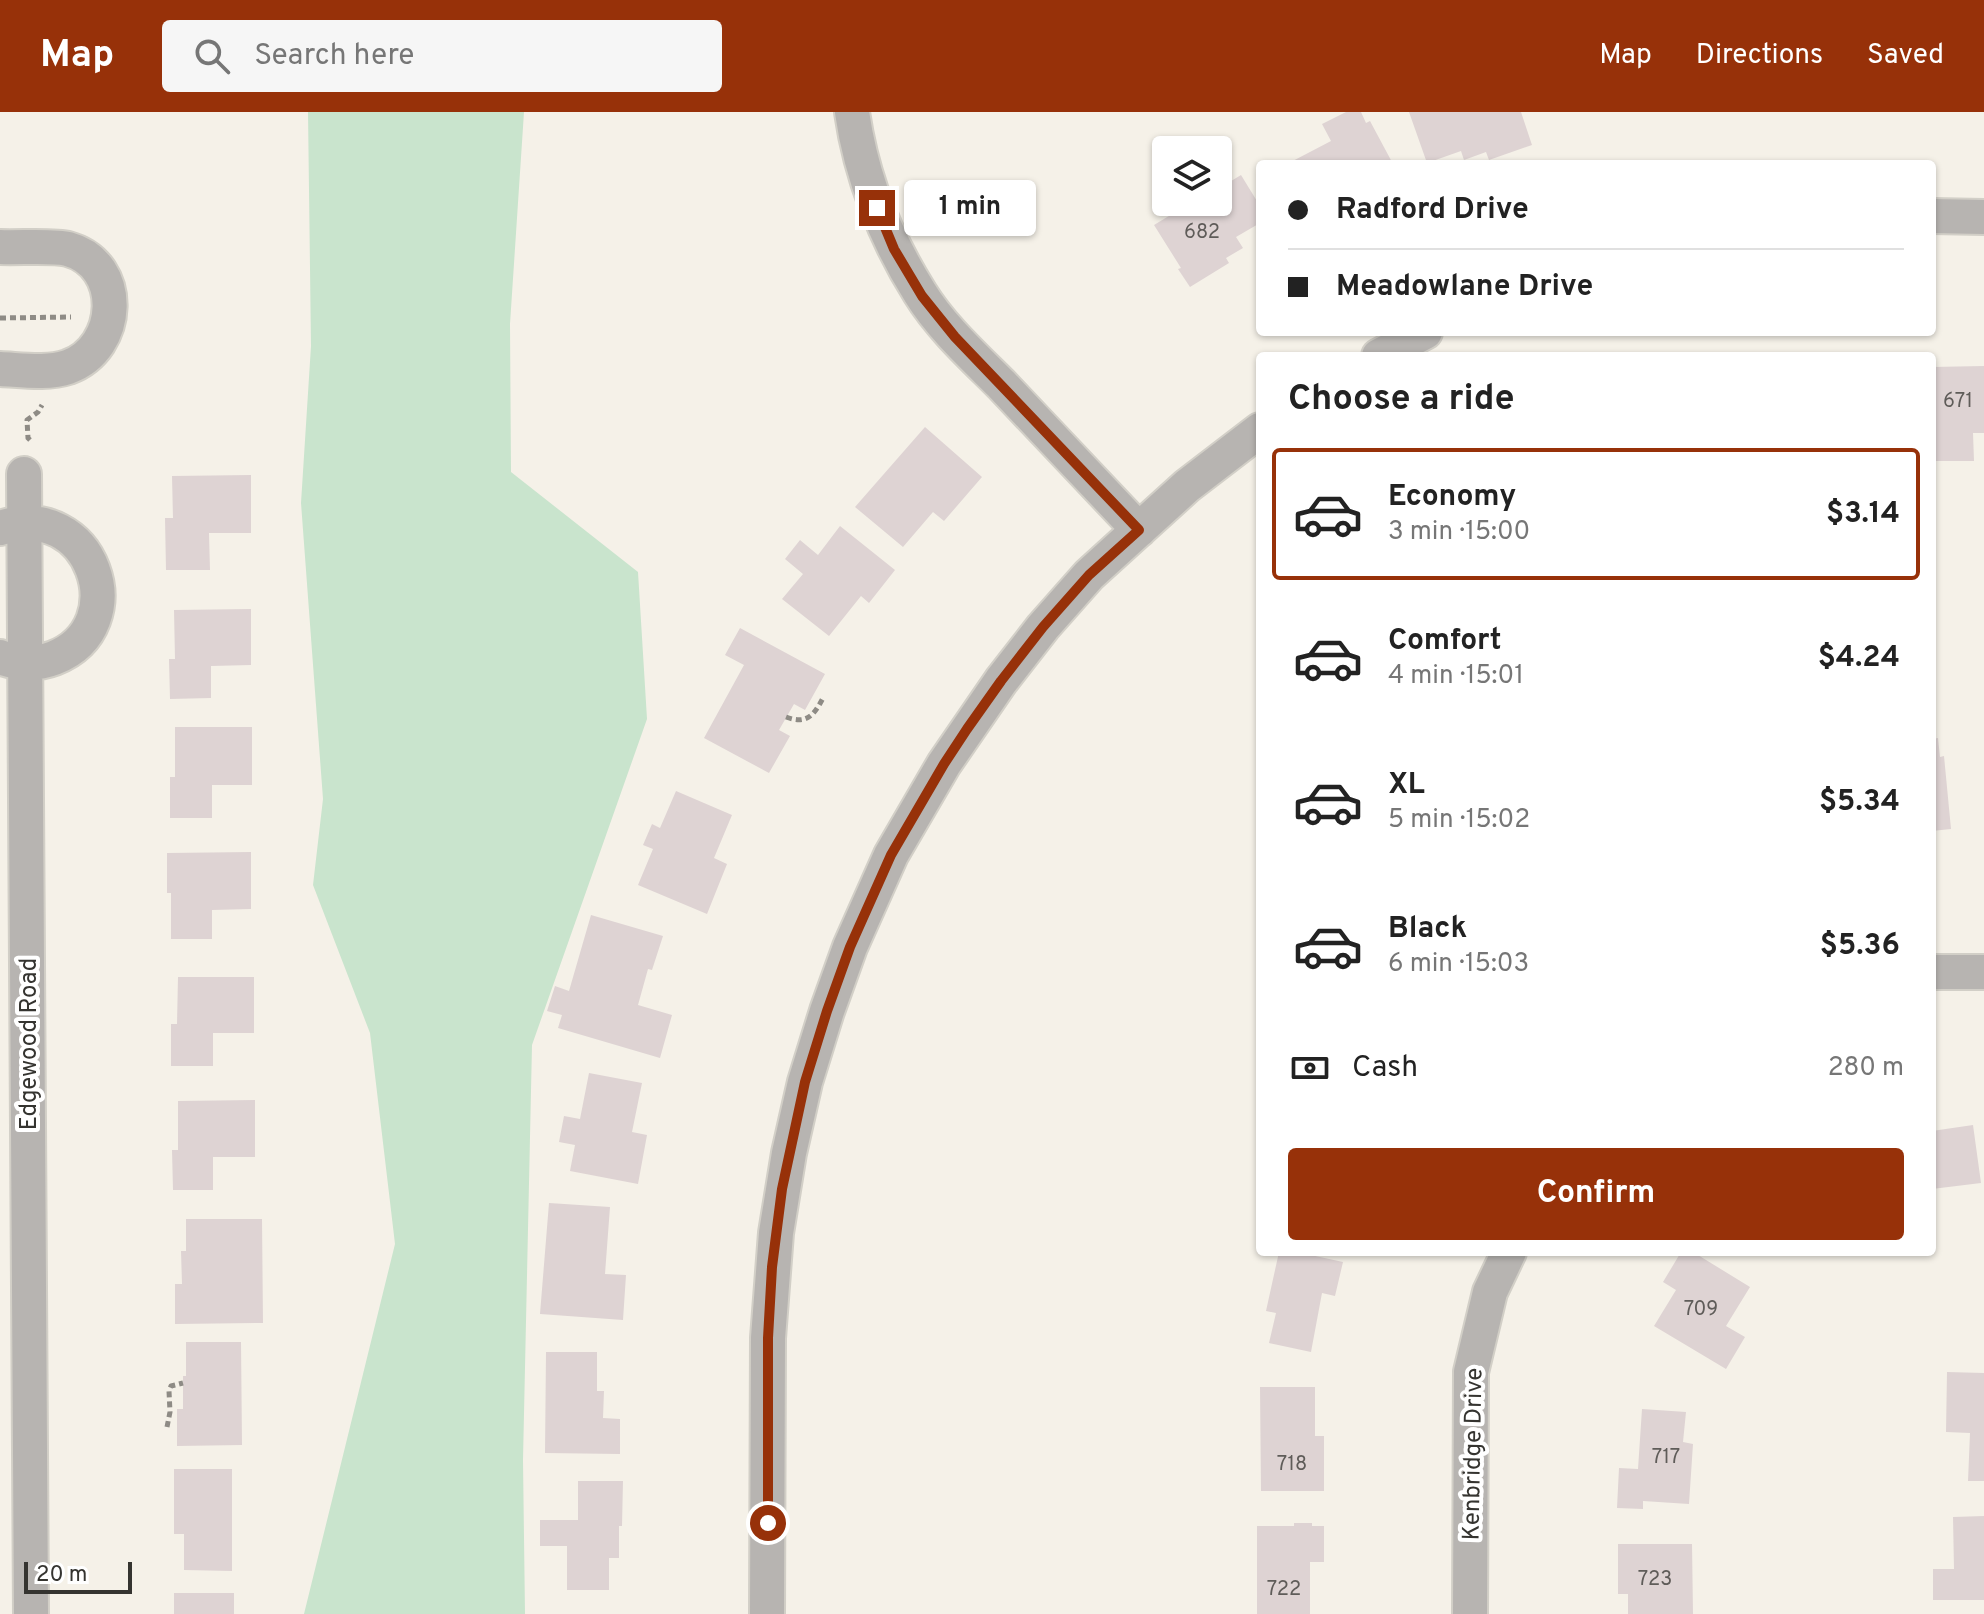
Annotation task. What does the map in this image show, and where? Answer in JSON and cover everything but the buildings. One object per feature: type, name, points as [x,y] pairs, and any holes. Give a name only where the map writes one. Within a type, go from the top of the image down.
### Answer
[{"type":"street","points":[[852,112],[877,208],[894,249],[922,296],[955,337],[1139,530]]},
{"type":"street","points":[[1936,216],[1984,217]]},
{"type":"street","points":[[0,247],[66,248],[84,256],[99,270],[108,286],[110,302],[106,331],[89,355],[69,367],[49,371],[0,369]]},
{"type":"street","points":[[1387,352],[1417,336]]},
{"type":"street","points":[[767,1614],[768,1338],[772,1267],[782,1189],[805,1082],[850,947],[891,855],[944,764],[1001,681],[1043,627],[1089,575],[1187,486],[1256,433]]},
{"type":"street","name":"Edgewood Road","points":[[24,474],[12,525],[12,660],[31,1614]]},
{"type":"street","points":[[12,525],[46,525],[75,541],[89,559],[97,591],[94,613],[78,641],[50,659],[12,660]]},
{"type":"street","points":[[1936,972],[1984,972]]},
{"type":"street","name":"Kenbridge Drive","points":[[1470,1614],[1471,1372],[1490,1292],[1507,1256]]},
{"type":"path","points":[[0,318],[75,317]]},
{"type":"path","points":[[786,717],[798,721],[809,717],[823,698]]},
{"type":"path","points":[[167,1427],[169,1391],[171,1386],[183,1383]]},
{"type":"green space","points":[[308,112],[524,112],[510,324],[511,472],[638,572],[647,719],[532,1045],[523,1460],[525,1614],[304,1614],[395,1244],[370,1033],[313,885],[323,799],[301,503],[311,346]]},
{"type":"route","points":[[768,1523],[768,1338],[772,1267],[782,1189],[805,1082],[850,947],[891,855],[967,729],[1043,627],[1089,575],[1139,530],[955,337],[922,296],[894,249],[877,208]]}]
